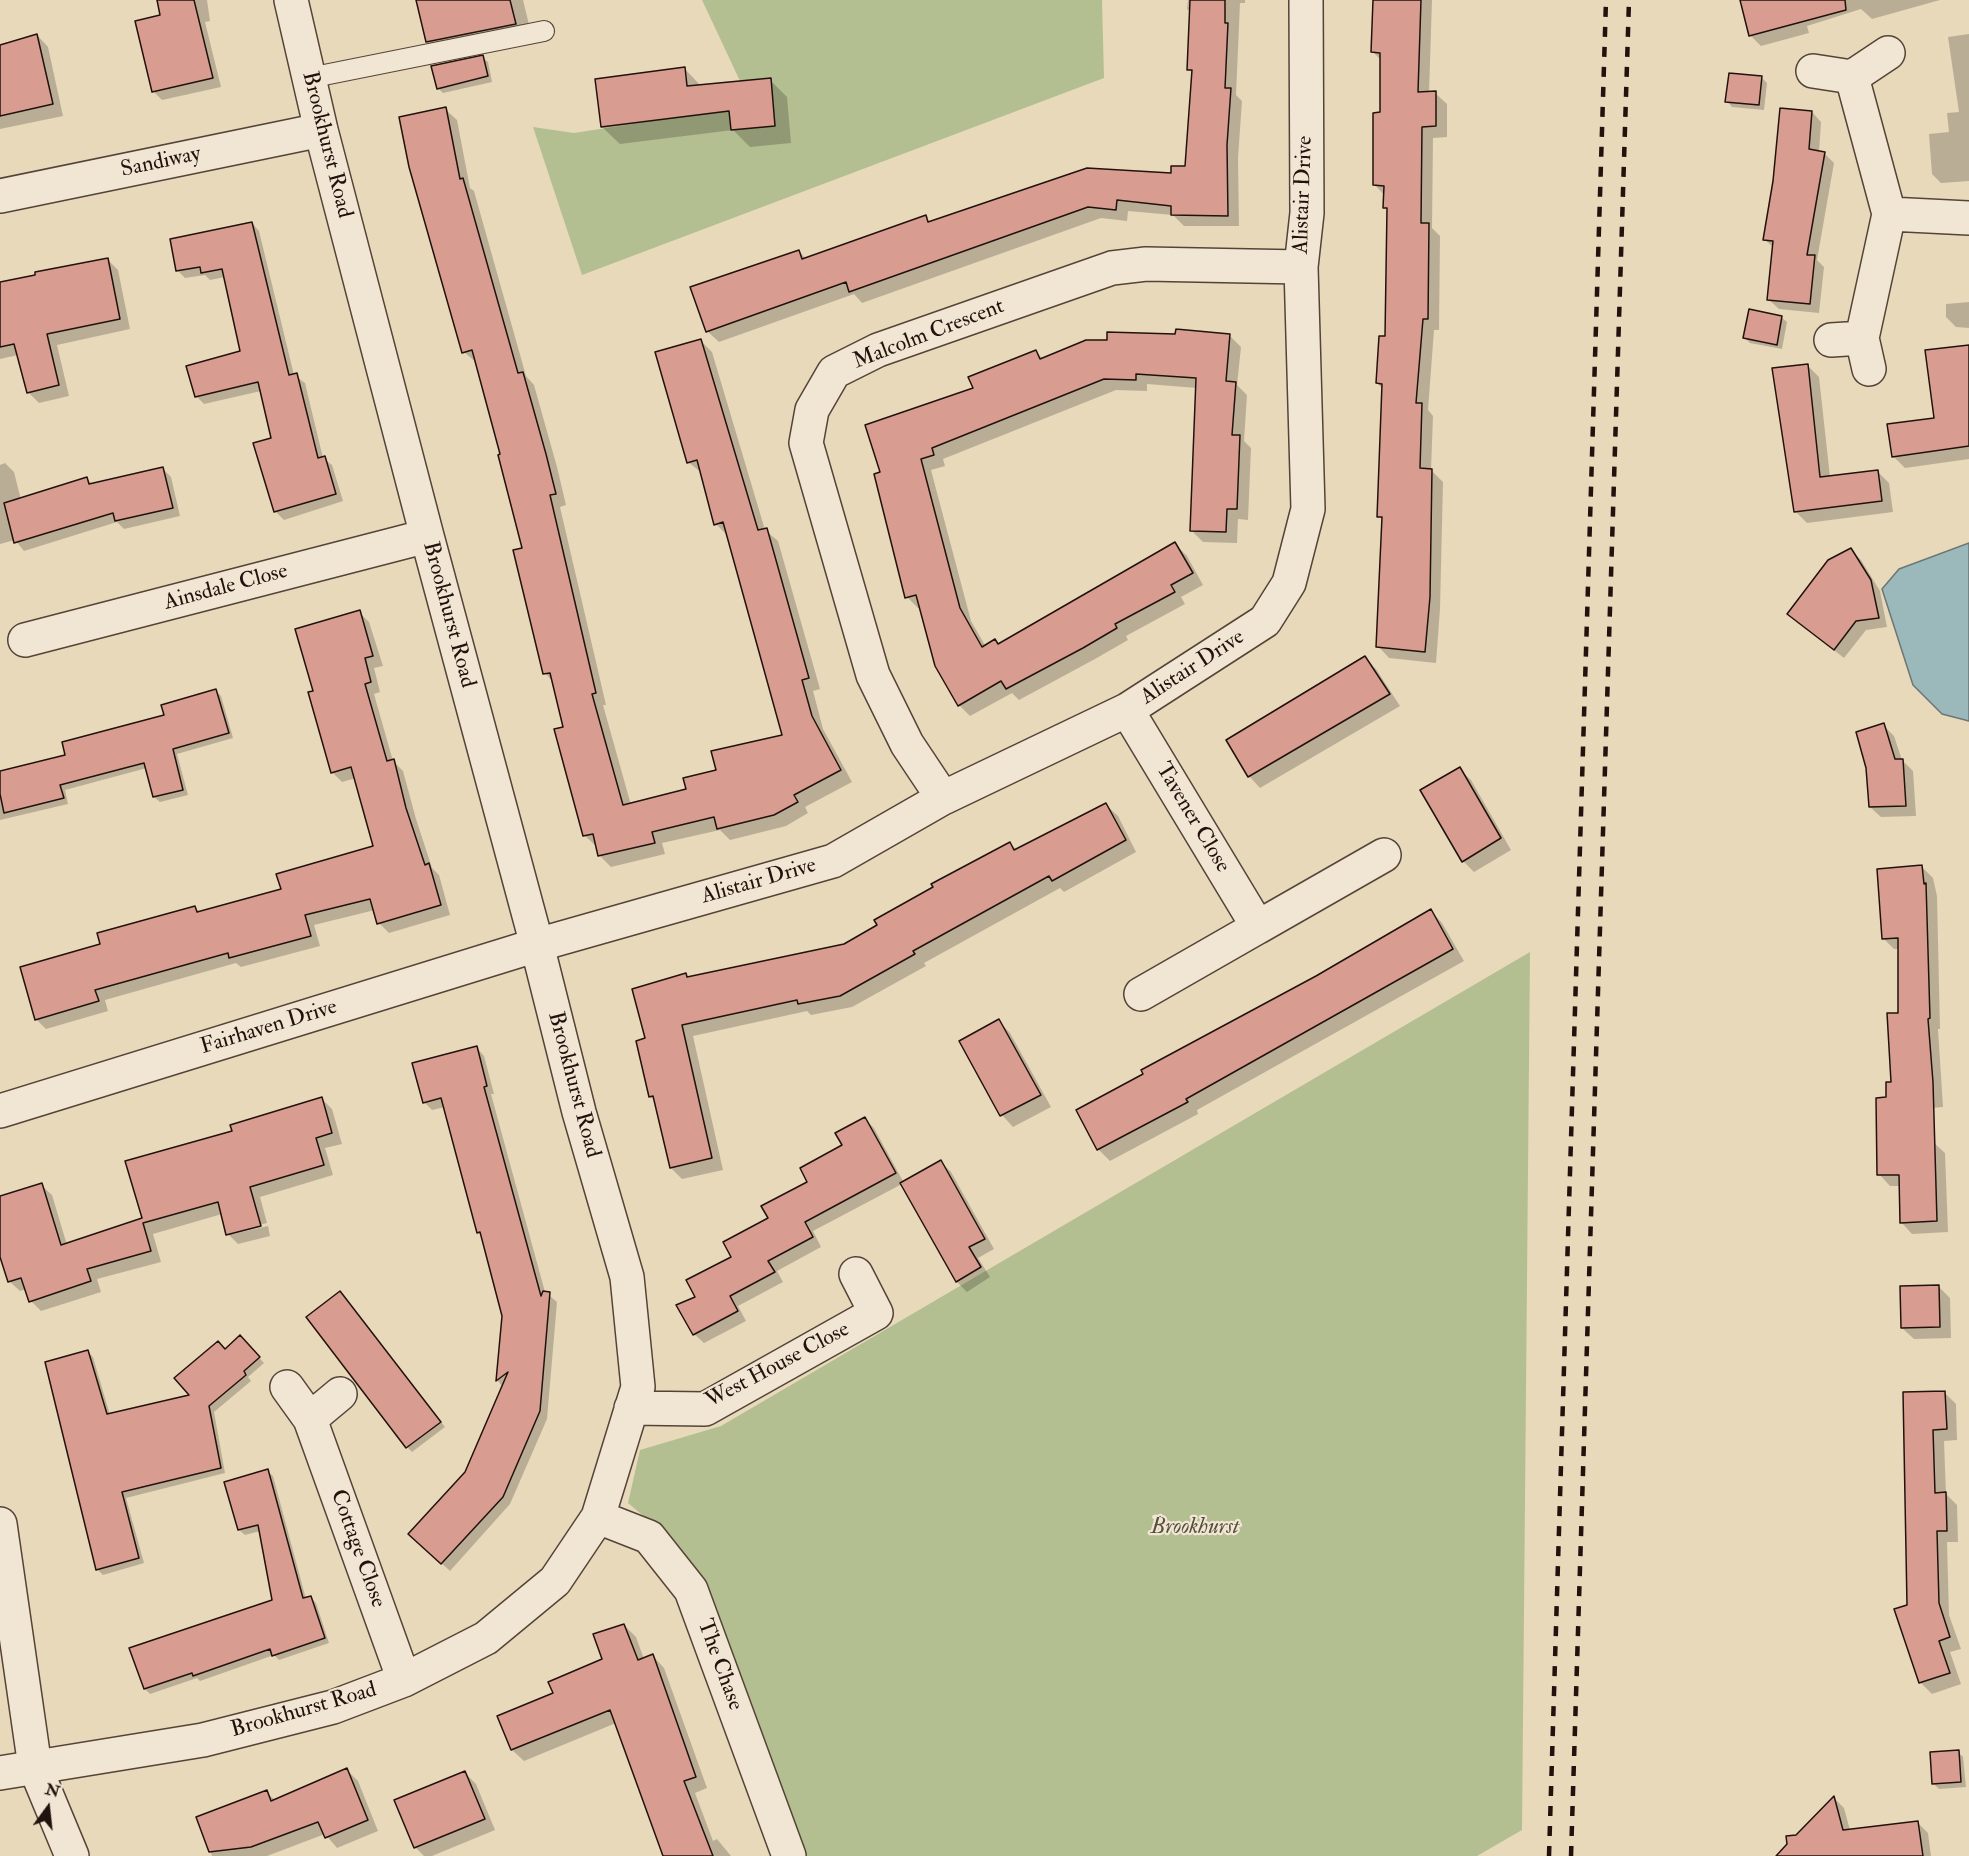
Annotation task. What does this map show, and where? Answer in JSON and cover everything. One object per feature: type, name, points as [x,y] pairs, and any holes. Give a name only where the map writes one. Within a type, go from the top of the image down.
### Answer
[{"type":"street","name":"Brookhurst Road","points":[[0,1773],[203,1740],[333,1707],[404,1680],[486,1638],[555,1581],[598,1517],[638,1387],[627,1277],[579,1112],[537,945],[427,536],[321,130],[291,0]]},
{"type":"street","name":"Alistair Drive","points":[[537,945],[833,861],[943,798],[1127,710],[1265,621],[1289,583],[1308,509],[1301,267],[1306,213],[1306,0]]},
{"type":"street","points":[[1813,71],[1852,76],[1888,53]]},
{"type":"street","points":[[1852,76],[1889,214],[1854,349]]},
{"type":"street","name":"Sandiway","points":[[0,196],[321,130]]},
{"type":"street","points":[[1889,214],[1969,218]]},
{"type":"street","name":"Malcolm Crescent","points":[[943,798],[907,744],[873,675],[806,443],[812,410],[834,372],[878,350],[1112,268],[1146,264],[1301,267]]},
{"type":"street","name":"Ainsdale Close","points":[[25,640],[427,536]]},
{"type":"street","name":"Tavener Close","points":[[1127,710],[1258,927]]},
{"type":"street","points":[[1141,994],[1384,855]]},
{"type":"street","name":"Fairhaven Drive","points":[[0,1111],[537,945]]},
{"type":"street","name":"West House Close","points":[[631,1407],[705,1409],[876,1313],[856,1274]]},
{"type":"street","name":"Cottage Close","points":[[287,1388],[310,1419],[404,1680]]},
{"type":"street","points":[[310,1419],[340,1394]]},
{"type":"street","name":"The Chase","points":[[598,1517],[649,1537],[691,1590],[789,1856]]},
{"type":"street","points":[[0,1524],[35,1767],[72,1856]]},
{"type":"lane","points":[[309,78],[544,31]]},
{"type":"green space","points":[[702,0],[1102,0],[1104,78],[582,275],[533,127],[574,133],[729,109],[731,130],[775,126],[771,78],[740,81]]},
{"type":"green space","name":"Brookhurst","points":[[1530,952],[1522,1830],[1477,1856],[805,1856],[698,1585],[672,1540],[628,1503],[640,1450],[721,1426]]},
{"type":"water","points":[[1969,543],[1969,721],[1942,714],[1913,685],[1882,589],[1899,569]]},
{"type":"building","points":[[157,0],[194,0],[213,78],[152,92],[135,21],[160,15]]},
{"type":"building","points":[[416,0],[510,0],[516,24],[426,42]]},
{"type":"building","points":[[1190,0],[1225,0],[1225,23],[1228,23],[1225,88],[1231,88],[1227,145],[1228,216],[1171,215],[1171,206],[1117,200],[1116,210],[1088,207],[849,292],[846,282],[706,332],[690,287],[799,250],[802,259],[926,215],[928,222],[1087,168],[1171,173],[1171,166],[1185,166],[1192,70],[1187,70]]},
{"type":"building","points":[[1373,0],[1421,0],[1418,92],[1436,91],[1436,126],[1422,127],[1421,223],[1429,223],[1428,319],[1423,319],[1416,403],[1422,403],[1420,468],[1432,469],[1430,597],[1425,652],[1376,647],[1382,517],[1377,517],[1382,384],[1376,383],[1379,336],[1385,336],[1387,208],[1383,208],[1384,186],[1373,185],[1373,113],[1380,112],[1380,53],[1371,52]]},
{"type":"building","points":[[1740,0],[1845,0],[1846,10],[1749,36]]},
{"type":"building","points":[[37,34],[53,104],[0,116],[0,45]]},
{"type":"building","points":[[483,55],[488,76],[437,89],[431,66]]},
{"type":"building","points":[[685,67],[687,86],[771,78],[775,126],[731,130],[729,111],[601,127],[595,79]]},
{"type":"building","points":[[1729,73],[1762,76],[1759,105],[1725,102]]},
{"type":"building","points":[[446,107],[460,179],[463,178],[518,373],[523,372],[546,454],[556,494],[550,495],[596,693],[592,694],[623,805],[686,789],[683,778],[716,770],[711,751],[782,735],[723,522],[714,525],[697,460],[687,463],[655,352],[701,339],[758,530],[767,528],[809,678],[802,680],[812,716],[841,770],[794,795],[798,802],[774,815],[717,829],[714,817],[652,832],[655,843],[598,856],[593,834],[583,836],[554,729],[563,727],[550,673],[543,674],[513,550],[522,548],[498,455],[500,454],[472,350],[462,353],[409,167],[399,117]]},
{"type":"building","points":[[1780,108],[1812,111],[1809,149],[1825,152],[1807,255],[1815,255],[1810,304],[1767,300],[1773,241],[1763,240],[1773,181]]},
{"type":"building","points":[[252,222],[289,375],[297,373],[318,458],[325,456],[336,494],[274,512],[253,443],[271,438],[258,382],[195,397],[186,366],[240,351],[222,269],[201,273],[200,267],[176,271],[170,239]]},
{"type":"building","points":[[108,258],[120,319],[47,334],[59,385],[27,393],[14,344],[0,347],[0,282],[35,275],[35,272]]},
{"type":"building","points":[[1749,309],[1782,316],[1777,345],[1743,338]]},
{"type":"building","points":[[1176,329],[1230,334],[1226,381],[1236,382],[1232,435],[1240,435],[1237,509],[1227,509],[1226,532],[1190,531],[1196,378],[1136,374],[1136,380],[1104,379],[932,448],[934,455],[921,459],[960,608],[982,647],[995,639],[998,644],[1175,542],[1193,573],[1171,585],[1175,592],[1115,624],[1117,628],[1083,648],[1006,689],[1001,681],[958,706],[935,666],[916,595],[905,598],[874,474],[880,472],[865,425],[973,388],[968,377],[1036,350],[1040,359],[1086,340],[1107,340],[1107,332],[1175,334]]},
{"type":"building","points":[[1969,345],[1969,446],[1892,457],[1887,424],[1934,418],[1925,350]]},
{"type":"building","points":[[1808,364],[1820,477],[1878,470],[1882,501],[1794,512],[1772,368]]},
{"type":"building","points":[[163,467],[173,508],[115,521],[113,513],[14,543],[4,503],[87,477],[89,484]]},
{"type":"building","points":[[1851,548],[1871,580],[1879,618],[1856,621],[1834,650],[1787,614],[1828,560]]},
{"type":"building","points":[[360,610],[373,656],[365,658],[371,682],[365,684],[387,761],[394,759],[406,808],[425,865],[429,863],[441,905],[377,924],[370,899],[305,915],[311,936],[229,958],[228,953],[95,990],[99,1001],[35,1020],[20,967],[100,944],[97,933],[195,906],[197,912],[281,889],[276,874],[373,846],[351,767],[331,773],[308,692],[313,691],[295,629]]},
{"type":"building","points":[[1365,656],[1390,694],[1248,777],[1226,740]]},
{"type":"building","points":[[216,689],[229,733],[173,749],[183,790],[153,797],[144,763],[60,785],[64,798],[4,813],[0,794],[0,771],[65,755],[62,742],[164,715],[161,705]]},
{"type":"building","points":[[1884,723],[1895,759],[1903,759],[1906,806],[1869,807],[1866,768],[1856,732]]},
{"type":"building","points":[[1460,767],[1501,838],[1462,862],[1420,790]]},
{"type":"building","points":[[1106,803],[1126,840],[1052,881],[1049,876],[913,951],[915,954],[840,996],[798,1004],[797,1000],[682,1025],[712,1158],[670,1168],[653,1096],[649,1097],[636,1041],[645,1038],[632,989],[686,973],[687,977],[844,944],[877,925],[874,920],[933,887],[931,884],[1010,842],[1014,850]]},
{"type":"building","points":[[1922,865],[1924,884],[1926,883],[1930,1018],[1928,1019],[1933,1082],[1937,1221],[1900,1223],[1899,1175],[1877,1175],[1876,1098],[1886,1097],[1886,1082],[1891,1082],[1887,1013],[1898,1013],[1898,938],[1882,939],[1877,869]]},
{"type":"building","points":[[1431,909],[1453,949],[1186,1099],[1188,1102],[1097,1150],[1076,1110],[1143,1074],[1141,1070],[1316,976]]},
{"type":"building","points":[[999,1019],[1041,1095],[1000,1116],[959,1041]]},
{"type":"building","points":[[477,1046],[487,1086],[484,1087],[541,1296],[543,1291],[550,1292],[540,1411],[503,1497],[441,1564],[408,1534],[465,1472],[508,1372],[496,1381],[502,1316],[441,1098],[423,1103],[412,1063]]},
{"type":"building","points":[[322,1097],[332,1133],[316,1138],[324,1165],[250,1187],[261,1226],[226,1235],[218,1202],[143,1223],[151,1251],[87,1269],[91,1281],[29,1302],[21,1278],[8,1282],[0,1257],[0,1196],[42,1183],[61,1245],[142,1218],[125,1161],[232,1131],[230,1125]]},
{"type":"building","points":[[865,1117],[896,1173],[805,1222],[813,1237],[768,1261],[775,1272],[730,1296],[738,1311],[693,1335],[676,1305],[695,1297],[686,1280],[731,1257],[723,1242],[768,1218],[761,1206],[807,1182],[800,1168],[842,1145],[835,1133]]},
{"type":"building","points":[[941,1160],[985,1239],[969,1247],[981,1267],[956,1282],[900,1183]]},
{"type":"building","points":[[1939,1285],[1940,1327],[1901,1328],[1900,1286]]},
{"type":"building","points":[[340,1291],[441,1422],[406,1448],[306,1317]]},
{"type":"building","points":[[240,1335],[260,1357],[244,1371],[246,1375],[209,1406],[221,1468],[122,1492],[139,1558],[96,1570],[45,1362],[88,1350],[107,1414],[189,1395],[174,1378],[218,1341],[225,1349]]},
{"type":"building","points":[[1945,1391],[1947,1429],[1933,1430],[1935,1493],[1946,1492],[1947,1531],[1937,1531],[1939,1603],[1950,1637],[1939,1641],[1950,1673],[1919,1683],[1894,1609],[1907,1605],[1903,1392]]},
{"type":"building","points":[[268,1469],[303,1598],[311,1596],[325,1638],[272,1656],[270,1649],[193,1676],[192,1673],[144,1689],[129,1648],[272,1600],[258,1525],[238,1530],[224,1482]]},
{"type":"building","points":[[624,1624],[638,1660],[653,1654],[696,1777],[684,1781],[713,1856],[663,1856],[610,1710],[511,1750],[497,1716],[553,1693],[548,1682],[602,1659],[593,1634]]},
{"type":"building","points":[[1959,1750],[1961,1782],[1932,1784],[1930,1752]]},
{"type":"building","points":[[347,1768],[368,1820],[325,1838],[318,1822],[251,1847],[209,1852],[196,1817],[267,1790],[271,1801]]},
{"type":"building","points":[[465,1771],[485,1819],[414,1848],[394,1800]]},
{"type":"building","points":[[1834,1796],[1843,1830],[1918,1821],[1923,1856],[1776,1856],[1787,1844],[1786,1836],[1796,1835]]},
{"type":"railway","points":[[1549,1856],[1606,0]]},
{"type":"railway","points":[[1571,1856],[1629,0]]}]
